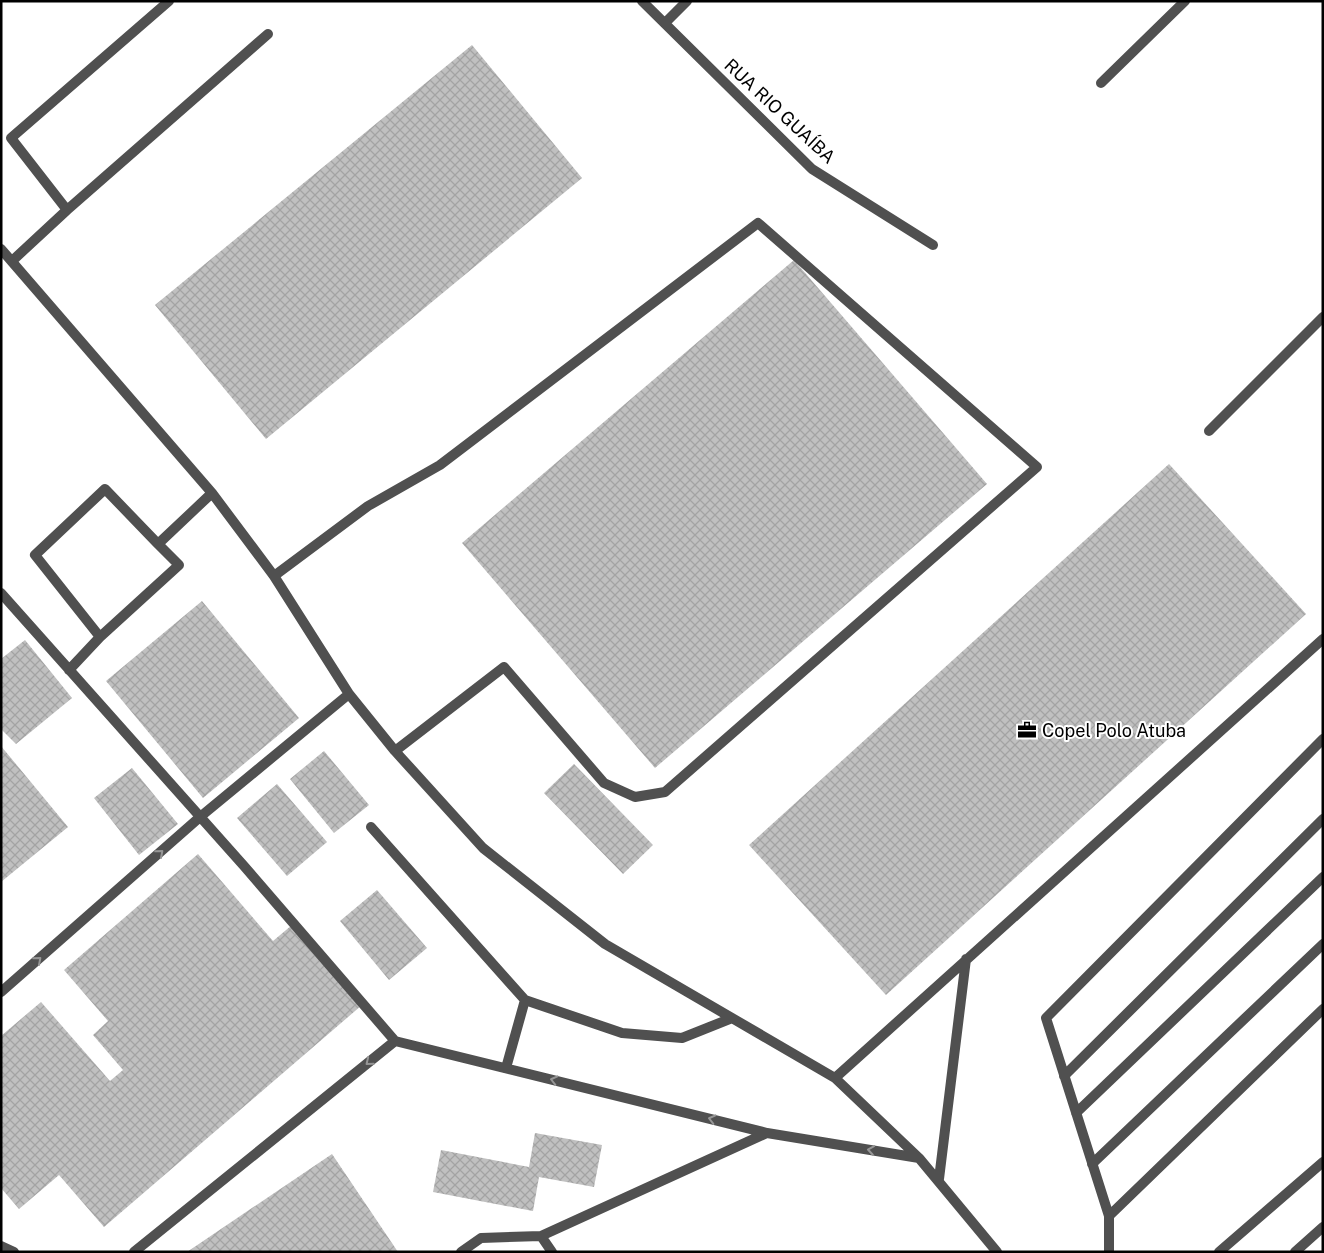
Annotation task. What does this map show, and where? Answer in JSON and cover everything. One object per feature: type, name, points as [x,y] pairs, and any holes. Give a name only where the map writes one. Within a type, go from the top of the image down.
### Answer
[{"type":"street","points":[[67,210],[11,138],[169,1]]},
{"type":"street","name":"RUA RIO GUAÍBA","points":[[642,1],[812,168],[933,245]]},
{"type":"street","points":[[665,24],[687,1]]},
{"type":"street","points":[[1101,84],[1185,1]]},
{"type":"street","points":[[12,260],[268,34]]},
{"type":"street","points":[[274,576],[368,506],[440,465],[758,223],[1037,467],[665,792],[635,797],[604,783],[504,667],[395,751]]},
{"type":"street","points":[[1,249],[212,493],[274,576],[349,694],[395,751],[483,848],[605,944],[835,1078],[939,1179],[997,1252]]},
{"type":"street","points":[[1210,431],[1323,317]]},
{"type":"street","points":[[69,670],[100,637],[180,565],[105,489],[35,556],[100,637]]},
{"type":"street","points":[[158,544],[212,493]]},
{"type":"street","points":[[2,595],[200,817],[395,1041],[768,1133],[919,1158]]},
{"type":"street","points":[[835,1078],[1323,639]]},
{"type":"street","points":[[1,992],[200,817],[349,694]]},
{"type":"street","points":[[1109,1252],[1109,1216],[1046,1018],[1323,739]]},
{"type":"street","points":[[1064,1076],[1323,819]]},
{"type":"street","points":[[371,827],[525,1000],[622,1032],[682,1038],[732,1018]]},
{"type":"street","points":[[1076,1113],[1323,877]]},
{"type":"street","points":[[1092,1164],[1323,944]]},
{"type":"street","points":[[939,1179],[966,959]]},
{"type":"street","points":[[506,1068],[525,1000]]},
{"type":"street","points":[[1109,1216],[1323,1009]]},
{"type":"street","points":[[134,1252],[395,1041]]},
{"type":"street","points":[[461,1252],[481,1238],[542,1236],[768,1133]]},
{"type":"street","points":[[1219,1252],[1323,1162]]},
{"type":"street","points":[[1295,1252],[1323,1227]]},
{"type":"street","points":[[542,1236],[552,1252]]},
{"type":"street","points":[[1,1246],[14,1252]]},
{"type":"building","points":[[472,45],[582,178],[266,439],[155,305]]},
{"type":"building","points":[[794,260],[987,484],[655,768],[462,543]]},
{"type":"building","name":"Copel Polo Atuba","points":[[1169,464],[1306,614],[886,995],[749,845]]},
{"type":"building","points":[[202,601],[299,718],[203,798],[106,681]]},
{"type":"building","points":[[25,640],[72,698],[16,744],[1,729],[1,659]]},
{"type":"building","points":[[1,746],[68,827],[1,882]]},
{"type":"building","points":[[324,751],[369,805],[334,833],[290,779]]},
{"type":"building","points":[[574,764],[653,845],[623,874],[544,793]]},
{"type":"building","points":[[132,768],[178,824],[139,855],[94,798]]},
{"type":"building","points":[[277,784],[327,842],[287,876],[237,818]]},
{"type":"building","points":[[198,854],[273,941],[292,925],[362,1005],[104,1227],[59,1175],[19,1209],[1,1188],[1,1036],[41,1002],[110,1081],[123,1070],[93,1035],[108,1021],[64,970]]},
{"type":"building","points":[[377,890],[427,948],[389,980],[340,921]]},
{"type":"building","points":[[535,1133],[602,1145],[594,1187],[539,1177],[533,1211],[433,1192],[441,1150],[529,1167]]},
{"type":"building","points":[[332,1154],[398,1252],[187,1252]]},
{"type":"place","name":"Copel Polo Atuba","points":[[1027,730]]}]
